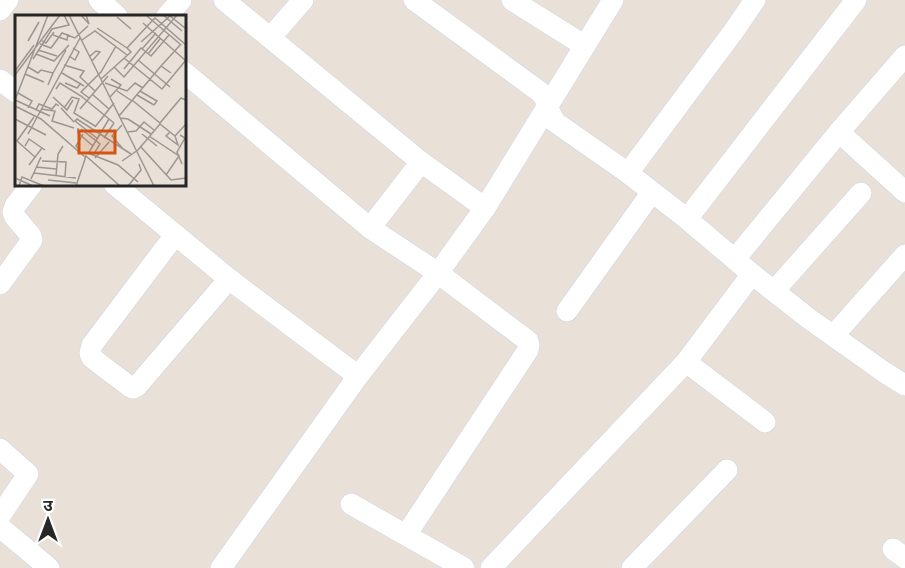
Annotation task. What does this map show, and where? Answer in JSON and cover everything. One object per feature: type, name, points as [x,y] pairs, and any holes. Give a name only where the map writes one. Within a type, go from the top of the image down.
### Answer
[{"type":"street","points":[[0,10],[8,0]]},
{"type":"street","points":[[99,0],[116,15]]},
{"type":"street","points":[[168,15],[181,0]]},
{"type":"street","points":[[224,0],[421,162],[485,208]]},
{"type":"street","points":[[270,38],[303,0]]},
{"type":"street","points":[[414,0],[540,92],[555,122],[628,173],[752,274],[833,336],[905,385]]},
{"type":"street","points":[[512,0],[585,46]]},
{"type":"street","points":[[226,566],[358,376],[485,208],[614,0]]},
{"type":"street","points":[[628,173],[755,0]]},
{"type":"street","points":[[687,219],[856,0]]},
{"type":"street","points":[[735,259],[839,132],[905,56]]},
{"type":"street","points":[[186,74],[370,228],[438,273],[528,341],[528,350],[406,535]]},
{"type":"street","points":[[0,80],[15,91]]},
{"type":"street","points":[[839,132],[905,192]]},
{"type":"street","points":[[370,228],[421,162]]},
{"type":"street","points":[[0,284],[32,240],[13,212],[30,186]]},
{"type":"street","points":[[116,186],[229,279],[358,376]]},
{"type":"street","points":[[567,311],[652,192]]},
{"type":"street","points":[[774,291],[861,193]]},
{"type":"street","points":[[175,235],[92,345],[90,353],[92,358],[129,386],[133,388],[137,386],[229,279]]},
{"type":"street","points":[[833,336],[905,255]]},
{"type":"street","points":[[496,566],[686,362],[752,274]]},
{"type":"street","points":[[686,362],[765,422]]},
{"type":"street","points":[[0,449],[28,474],[0,516]]},
{"type":"street","points":[[632,568],[727,470]]},
{"type":"street","points":[[351,504],[464,568]]},
{"type":"street","points":[[0,526],[49,568]]}]
